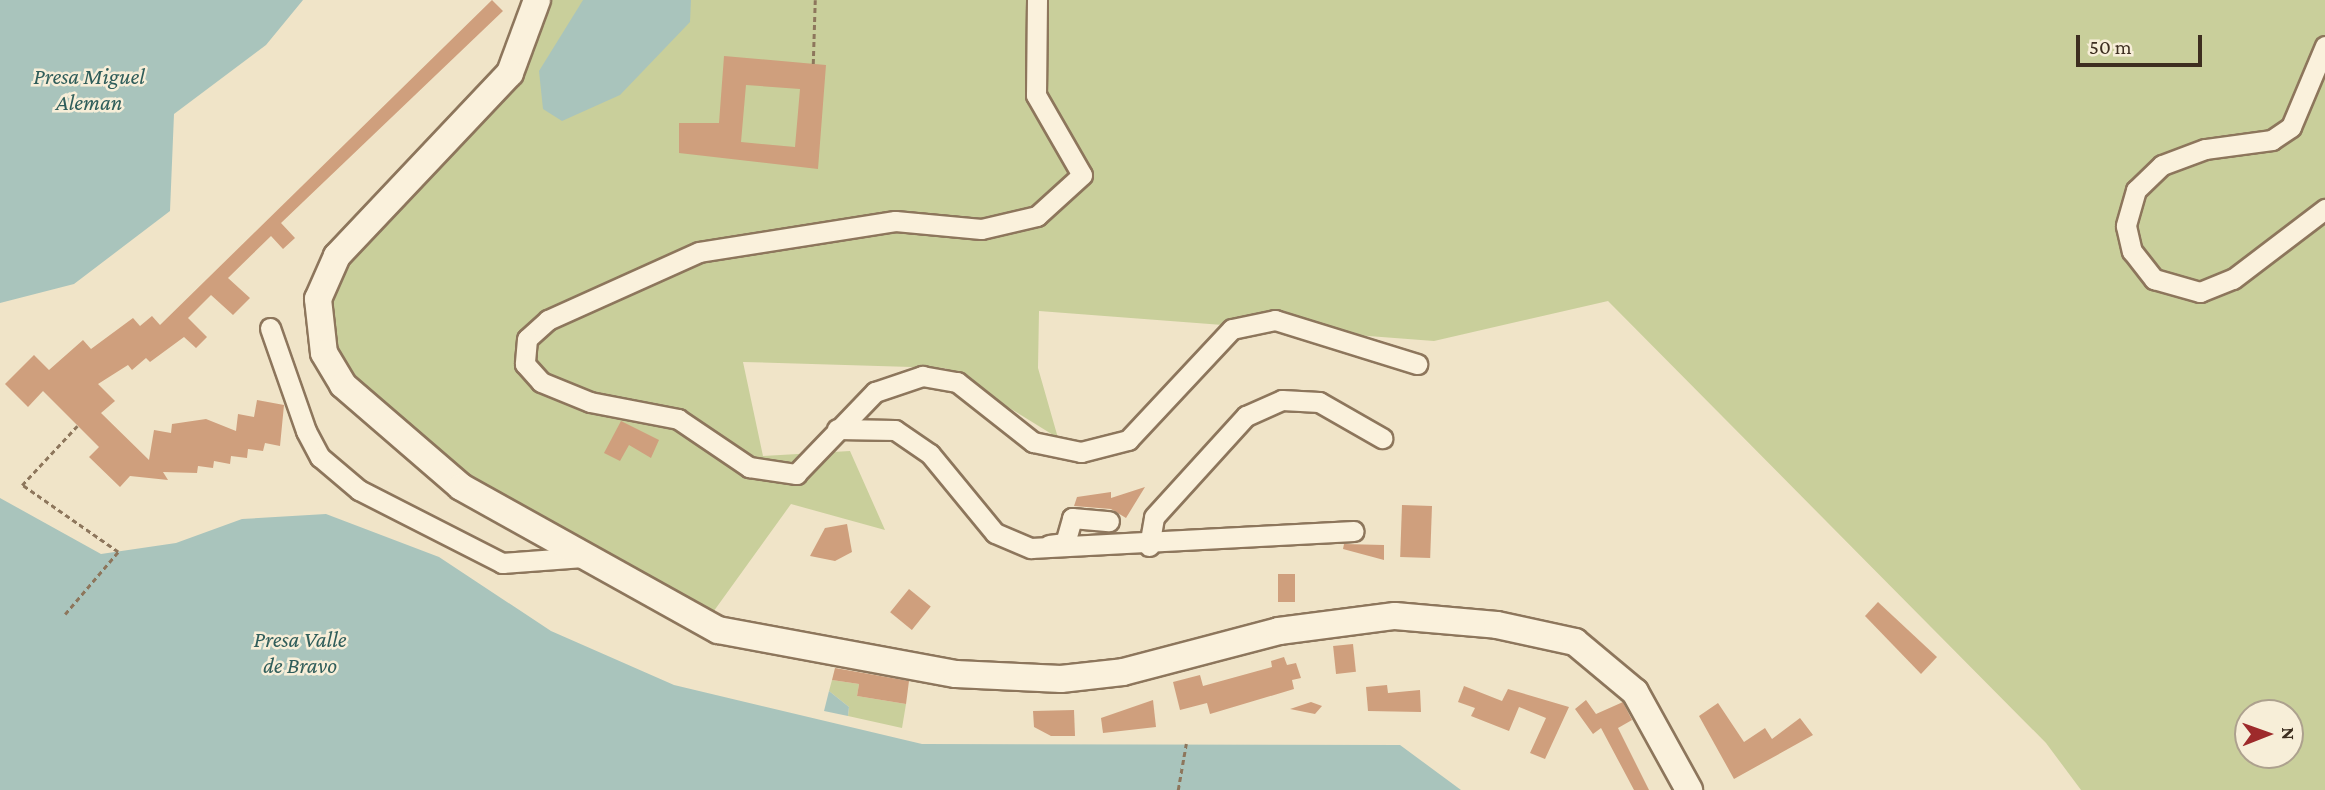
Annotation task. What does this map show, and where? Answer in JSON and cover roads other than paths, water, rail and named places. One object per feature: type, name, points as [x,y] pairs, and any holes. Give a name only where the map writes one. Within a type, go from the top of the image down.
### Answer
[{"type":"main road","points":[[537,0],[510,73],[337,256],[318,299],[324,353],[343,385],[461,487],[718,630],[956,674],[1061,679],[1122,672],[1211,654],[1279,631],[1395,616],[1497,625],[1575,642],[1608,663],[1635,692],[1689,790]]},
{"type":"street","points":[[1037,0],[1036,95],[1083,175],[1037,216],[981,229],[895,220],[699,252],[548,320],[527,339],[525,364],[541,382],[590,402],[678,419],[749,467],[796,474],[875,393],[922,376],[957,382],[1033,442],[1081,452],[1128,440],[1232,329],[1275,320],[1417,364]]},
{"type":"street","points":[[2325,46],[2291,127],[2273,140],[2205,149],[2162,165],[2136,190],[2126,226],[2132,251],[2154,279],[2200,292],[2233,279],[2325,209]]},
{"type":"street","points":[[270,328],[306,431],[320,457],[359,490],[502,563],[583,557]]},
{"type":"street","points":[[1149,546],[1154,517],[1258,411],[1282,400],[1319,402],[1382,438]]},
{"type":"street","points":[[837,429],[895,430],[930,454],[995,533],[1031,548],[1149,546],[1354,531]]},
{"type":"street","points":[[1031,548],[1065,542],[1072,518],[1109,521]]},
{"type":"water","name":"Presa Miguel Aleman","points":[[0,0],[303,0],[266,45],[174,114],[170,211],[74,284],[0,303]]},
{"type":"water","points":[[583,0],[691,0],[690,22],[620,95],[562,121],[543,109],[539,71]]},
{"type":"water","name":"Presa Valle de Bravo","points":[[0,498],[101,554],[176,543],[242,519],[326,514],[439,557],[551,631],[674,685],[922,744],[1400,745],[1461,790],[0,790]]},
{"type":"water","points":[[829,691],[849,707],[848,716],[824,711]]}]
